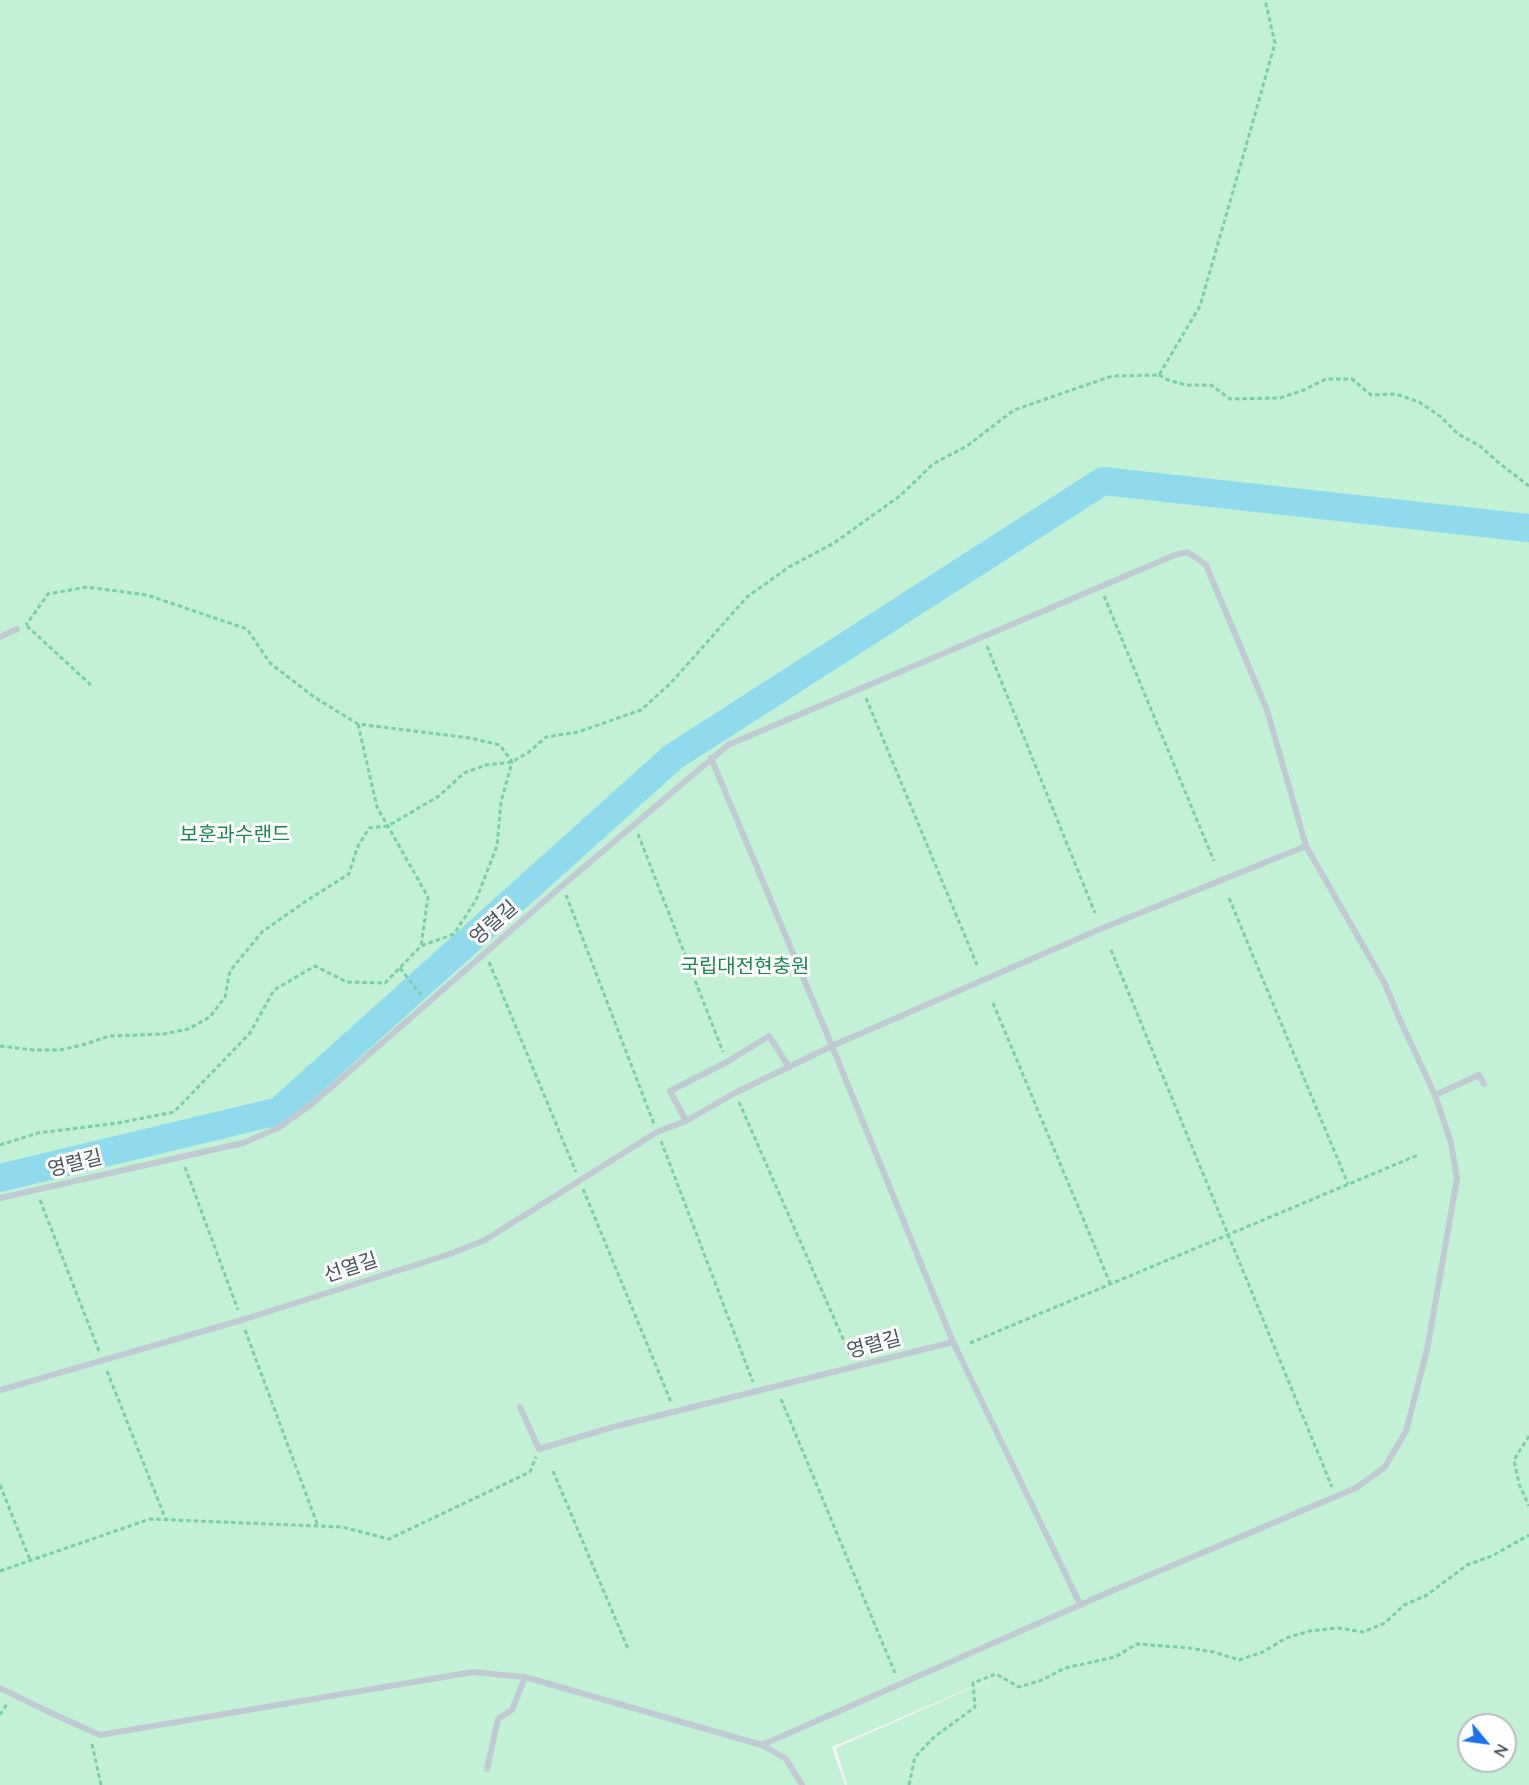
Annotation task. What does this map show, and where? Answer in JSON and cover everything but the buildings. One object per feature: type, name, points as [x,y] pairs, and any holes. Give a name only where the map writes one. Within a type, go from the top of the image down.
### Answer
[{"type":"lane","name":"영렬길","points":[[0,1198],[243,1143],[278,1128],[312,1104],[728,745],[1100,586],[1186,552],[1206,565],[1267,710],[1306,846]]},
{"type":"lane","points":[[0,637],[17,629]]},
{"type":"lane","points":[[711,758],[953,1342],[1080,1605]]},
{"type":"lane","points":[[762,1745],[1080,1605],[1356,1488],[1385,1467],[1406,1431],[1427,1350],[1457,1179],[1451,1143],[1435,1095],[1385,984],[1306,846],[1098,930],[832,1046],[789,1067],[735,1093],[686,1120],[670,1091],[727,1062],[769,1036],[789,1067]]},
{"type":"lane","points":[[1435,1095],[1479,1075],[1485,1084]]},
{"type":"lane","name":"선열길","points":[[0,1390],[242,1320],[450,1254],[485,1240],[657,1132],[686,1120]]},
{"type":"lane","name":"영렬길","points":[[539,1449],[613,1427],[953,1342]]},
{"type":"lane","points":[[520,1407],[539,1449]]},
{"type":"lane","points":[[0,1688],[100,1735],[473,1672],[525,1677],[762,1745],[786,1759],[802,1785]]},
{"type":"lane","points":[[487,1769],[498,1719],[512,1710],[525,1677]]},
{"type":"path","points":[[1159,375],[1200,306],[1275,43],[1265,0]]},
{"type":"path","points":[[0,1046],[60,1050],[109,1036],[164,1034],[188,1029],[210,1017],[225,997],[230,971],[262,932],[349,874],[357,848],[369,828],[388,826],[439,796],[464,773],[486,765],[512,762],[529,752],[546,736],[578,732],[641,710],[670,684],[747,597],[789,567],[834,543],[901,495],[933,464],[967,446],[1014,410],[1112,376],[1159,375],[1186,385],[1210,385],[1230,399],[1280,398],[1326,380],[1352,379],[1371,395],[1396,394],[1419,402],[1440,416],[1458,434],[1480,446],[1529,486]]},
{"type":"path","points":[[1100,586],[1214,861]]},
{"type":"path","points":[[17,629],[26,625],[48,594],[87,587],[147,595],[248,629],[270,663],[314,697],[358,724],[470,738],[500,745],[512,762]]},
{"type":"path","points":[[26,625],[93,687]]},
{"type":"path","points":[[983,636],[1095,913]]},
{"type":"path","points":[[862,688],[977,965]]},
{"type":"path","points":[[358,724],[377,807],[428,897],[422,946]]},
{"type":"path","points":[[0,1145],[38,1133],[118,1123],[174,1112],[250,1033],[274,990],[315,966],[347,982],[385,983],[422,946],[454,934],[476,900],[497,846],[501,802],[512,762]]},
{"type":"path","points":[[634,824],[727,1062]]},
{"type":"path","points":[[1229,898],[1348,1185]]},
{"type":"path","points":[[1111,950],[1335,1492]]},
{"type":"path","points":[[400,968],[420,993]]},
{"type":"path","points":[[993,1003],[1110,1284]]},
{"type":"path","points":[[735,1093],[855,1367]]},
{"type":"path","points":[[970,1343],[1418,1155]]},
{"type":"path","points":[[181,1157],[318,1526]]},
{"type":"path","points":[[781,1399],[895,1673]]},
{"type":"path","points":[[1529,1436],[1514,1460],[1519,1484],[1529,1506]]},
{"type":"path","points":[[0,1571],[150,1519],[342,1527],[389,1539],[530,1472],[539,1449]]},
{"type":"path","points":[[553,1471],[629,1651]]},
{"type":"path","points":[[0,1485],[30,1560]]},
{"type":"path","points":[[909,1785],[915,1757],[933,1738],[975,1707],[974,1683],[996,1674],[1019,1687],[1042,1680],[1065,1668],[1115,1657],[1137,1644],[1197,1649],[1239,1660],[1263,1652],[1286,1638],[1310,1631],[1338,1628],[1363,1632],[1385,1623],[1404,1605],[1427,1595],[1467,1565],[1492,1556],[1529,1535]]},
{"type":"path","points":[[89,1730],[101,1785]]},
{"type":"green space","name":"국립대전현충원","points":[[0,0],[1529,0],[1529,1785],[847,1785],[836,1748],[1017,1668],[832,1747],[845,1785],[0,1785]]},
{"type":"waterway","points":[[0,1178],[279,1111],[673,757],[1103,481],[1529,528]]},
{"type":"park label","name":"보훈과수랜드","points":[[235,835]]}]
